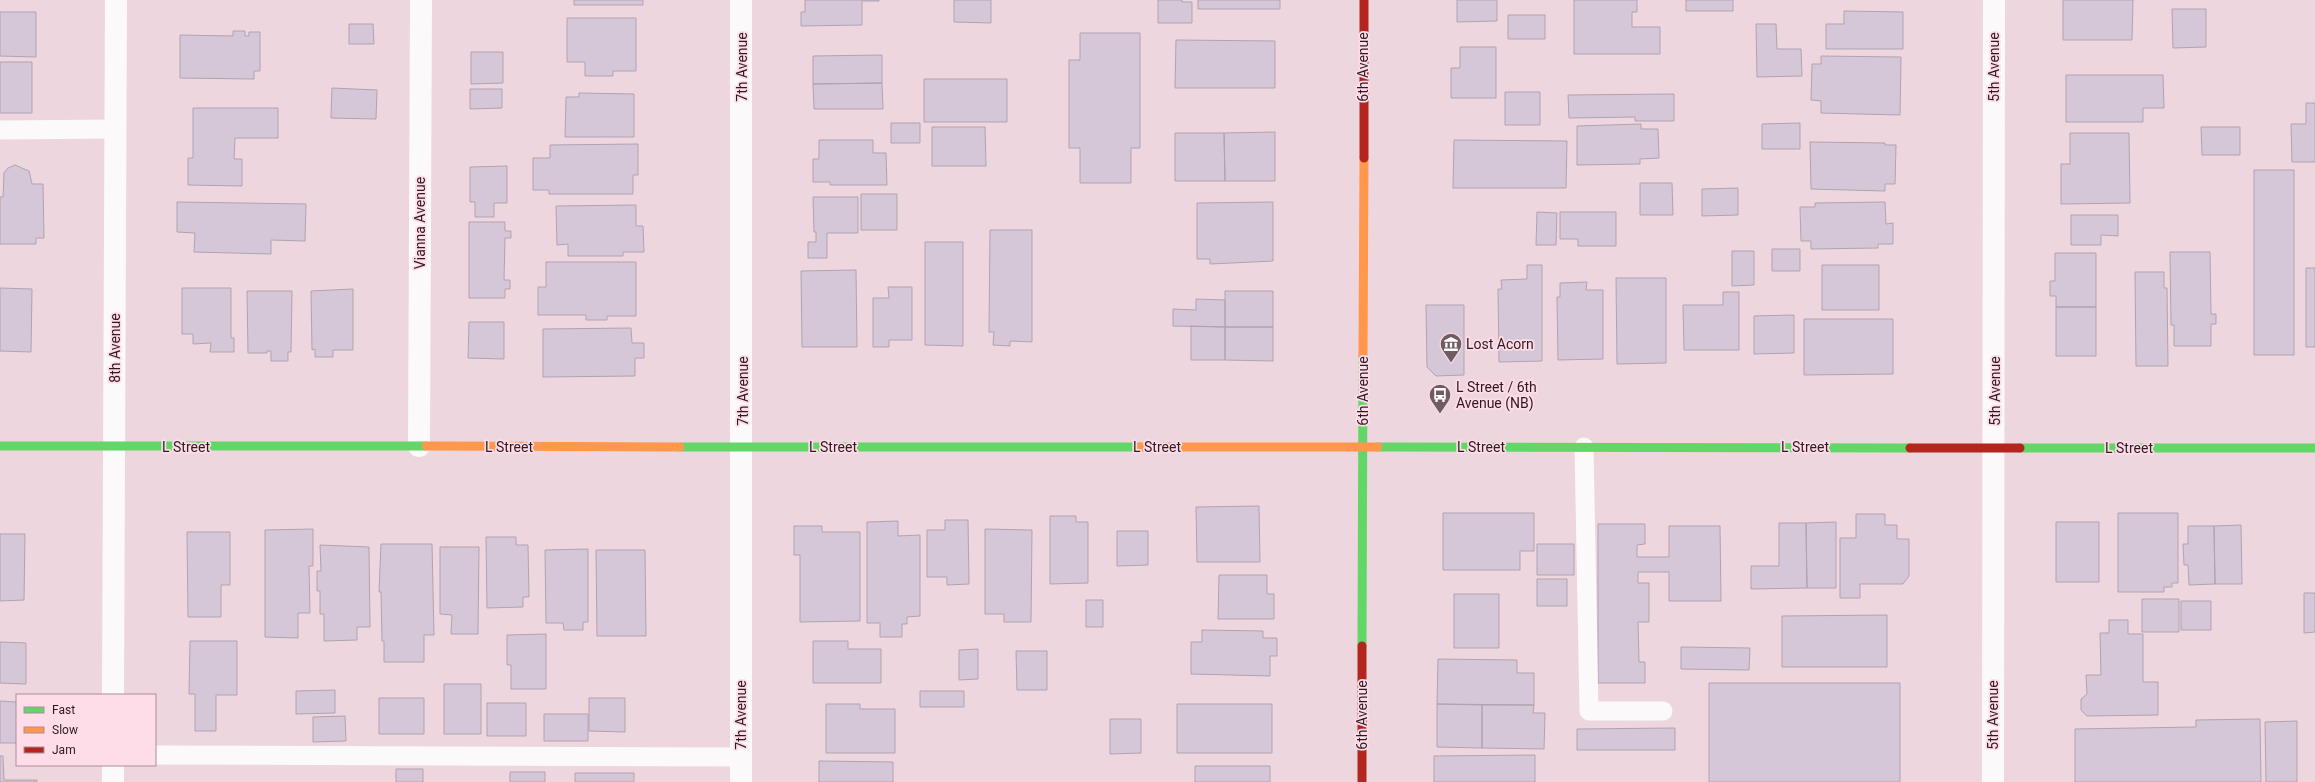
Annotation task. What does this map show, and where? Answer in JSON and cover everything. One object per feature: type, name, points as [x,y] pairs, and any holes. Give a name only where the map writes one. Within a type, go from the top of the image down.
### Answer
[{"type":"street","name":"8th Avenue","points":[[113,694],[116,0]]},
{"type":"street","name":"Vianna Avenue","points":[[419,446],[421,0]]},
{"type":"street","name":"7th Avenue","points":[[741,782],[743,447],[742,0]]},
{"type":"street","name":"6th Avenue","points":[[1362,782],[1364,0]]},
{"type":"street","name":"5th Avenue","points":[[1993,782],[1995,448],[1994,0]]},
{"type":"street","name":"L Street","points":[[0,446],[2315,448]]},
{"type":"street","points":[[113,766],[113,782]]},
{"type":"lane","points":[[0,130],[115,130]]},
{"type":"lane","points":[[1584,447],[1589,711],[1663,711]]},
{"type":"lane","points":[[156,755],[741,757]]},
{"type":"building","points":[[574,0],[643,0],[643,5],[574,5]]},
{"type":"building","points":[[805,0],[879,1],[862,1],[862,25],[801,26],[801,12],[805,12]]},
{"type":"building","points":[[954,0],[991,0],[991,23],[954,22]]},
{"type":"building","points":[[1158,0],[1182,0],[1182,2],[1192,2],[1192,23],[1158,23]]},
{"type":"building","points":[[1198,0],[1280,0],[1280,9],[1198,9]]},
{"type":"building","points":[[1457,0],[1497,0],[1497,21],[1457,22]]},
{"type":"building","points":[[1574,0],[1637,0],[1637,12],[1632,12],[1632,27],[1660,27],[1660,54],[1574,54]]},
{"type":"building","points":[[1686,0],[1733,0],[1733,11],[1686,11]]},
{"type":"building","points":[[2063,0],[2133,0],[2132,40],[2063,40]]},
{"type":"building","points":[[2172,9],[2206,9],[2206,47],[2173,48]]},
{"type":"building","points":[[1844,11],[1903,12],[1903,49],[1826,49],[1826,24],[1844,24]]},
{"type":"building","points":[[0,12],[36,12],[36,57],[0,56]]},
{"type":"building","points":[[1508,15],[1545,15],[1545,39],[1508,39]]},
{"type":"building","points":[[567,18],[636,18],[636,71],[613,71],[613,76],[585,76],[585,62],[567,62]]},
{"type":"building","points":[[349,24],[373,24],[374,44],[349,44]]},
{"type":"building","points":[[1756,24],[1776,24],[1777,49],[1801,49],[1802,76],[1757,77]]},
{"type":"building","points":[[233,31],[245,31],[245,36],[249,36],[249,32],[260,32],[260,71],[254,71],[254,79],[180,78],[180,35],[233,36]]},
{"type":"building","points":[[1080,33],[1140,33],[1140,148],[1131,148],[1131,183],[1080,183],[1080,148],[1069,148],[1069,60],[1080,60]]},
{"type":"building","points":[[1176,40],[1275,41],[1275,88],[1175,88]]},
{"type":"building","points":[[1460,47],[1496,47],[1496,98],[1451,98],[1451,68],[1460,68]]},
{"type":"building","points":[[471,52],[503,52],[503,83],[471,84]]},
{"type":"building","points":[[882,55],[882,83],[813,84],[813,56]]},
{"type":"building","points":[[1821,56],[1901,57],[1900,115],[1821,113],[1821,101],[1811,100],[1812,64],[1821,64]]},
{"type":"building","points":[[0,62],[32,62],[32,113],[0,113]]},
{"type":"building","points":[[2066,75],[2163,75],[2164,108],[2143,108],[2143,122],[2066,122]]},
{"type":"building","points":[[924,79],[1007,79],[1007,122],[924,122]]},
{"type":"building","points":[[882,83],[883,109],[814,109],[813,84]]},
{"type":"building","points":[[332,88],[377,90],[376,119],[331,118]]},
{"type":"building","points":[[470,89],[502,89],[502,108],[470,109]]},
{"type":"building","points":[[1505,92],[1540,92],[1540,125],[1505,125]]},
{"type":"building","points":[[579,93],[634,94],[634,137],[565,137],[566,97],[579,97]]},
{"type":"building","points":[[1674,94],[1674,121],[1635,121],[1635,117],[1569,118],[1568,95]]},
{"type":"building","points":[[2306,103],[2315,103],[2315,162],[2292,162],[2291,124],[2306,124]]},
{"type":"building","points":[[193,108],[278,108],[278,138],[235,138],[234,159],[242,159],[242,186],[188,185],[188,158],[193,158]]},
{"type":"building","points":[[891,123],[920,123],[920,143],[891,143]]},
{"type":"building","points":[[1800,123],[1800,149],[1762,149],[1762,124]]},
{"type":"building","points":[[1641,124],[1641,129],[1658,129],[1659,158],[1640,159],[1640,164],[1577,165],[1577,126]]},
{"type":"building","points":[[932,127],[985,127],[986,166],[932,166]]},
{"type":"building","points":[[2201,127],[2240,127],[2240,155],[2202,155]]},
{"type":"building","points":[[1275,132],[1275,181],[1225,181],[1224,133]]},
{"type":"building","points":[[1175,133],[1224,133],[1225,181],[1175,181]]},
{"type":"building","points":[[2070,133],[2129,133],[2130,203],[2061,204],[2061,164],[2070,164]]},
{"type":"building","points":[[819,140],[873,140],[873,153],[886,153],[887,185],[830,185],[830,182],[813,182],[813,159],[819,159]]},
{"type":"building","points":[[1454,140],[1567,141],[1566,188],[1453,188]]},
{"type":"building","points":[[1810,142],[1885,143],[1885,145],[1896,145],[1895,184],[1885,184],[1885,191],[1811,189]]},
{"type":"building","points":[[638,144],[638,175],[633,175],[633,194],[549,194],[549,190],[533,190],[533,158],[550,158],[550,145]]},
{"type":"building","points":[[15,165],[29,171],[32,184],[43,184],[44,238],[36,238],[36,244],[0,244],[0,197],[3,197],[4,173],[8,168]]},
{"type":"building","points":[[507,166],[507,203],[494,203],[494,217],[475,217],[475,202],[470,202],[470,167]]},
{"type":"building","points":[[2254,170],[2294,170],[2294,355],[2254,355]]},
{"type":"building","points":[[1640,183],[1672,183],[1673,215],[1640,215]]},
{"type":"building","points":[[1738,188],[1738,215],[1702,216],[1702,189]]},
{"type":"building","points":[[861,194],[897,194],[897,230],[861,230]]},
{"type":"building","points":[[813,197],[858,197],[858,233],[827,233],[827,258],[808,258],[808,242],[816,242],[816,232],[814,232]]},
{"type":"building","points":[[177,202],[306,204],[305,241],[271,240],[271,254],[194,252],[195,233],[177,232]]},
{"type":"building","points":[[1273,202],[1273,261],[1210,264],[1210,259],[1197,259],[1197,203]]},
{"type":"building","points":[[1885,202],[1886,224],[1893,223],[1893,244],[1878,244],[1878,248],[1811,249],[1811,241],[1801,241],[1800,207],[1815,207],[1815,203]]},
{"type":"building","points":[[636,205],[636,226],[643,226],[644,252],[623,252],[623,256],[568,256],[568,244],[557,245],[556,206]]},
{"type":"building","points":[[1537,212],[1557,213],[1556,245],[1536,245]]},
{"type":"building","points":[[1560,212],[1616,212],[1616,246],[1578,246],[1578,239],[1560,239]]},
{"type":"building","points":[[2071,215],[2118,215],[2118,236],[2101,235],[2101,245],[2071,245]]},
{"type":"building","points":[[469,222],[505,222],[505,231],[511,231],[511,238],[505,238],[504,280],[510,280],[510,289],[505,289],[505,298],[469,298]]},
{"type":"building","points":[[990,230],[1032,230],[1032,342],[1010,341],[1010,346],[993,345],[994,332],[989,332]]},
{"type":"building","points":[[925,242],[963,242],[963,346],[925,345]]},
{"type":"building","points":[[1772,249],[1800,249],[1800,271],[1772,271]]},
{"type":"building","points":[[1732,251],[1754,251],[1754,285],[1732,286]]},
{"type":"building","points":[[2170,252],[2210,252],[2211,314],[2216,314],[2216,324],[2211,324],[2211,346],[2174,346],[2174,325],[2171,325]]},
{"type":"building","points":[[2055,253],[2096,253],[2096,307],[2056,307],[2056,296],[2050,296],[2050,281],[2055,281]]},
{"type":"building","points":[[546,262],[636,262],[636,316],[607,316],[607,320],[586,320],[586,315],[538,315],[538,287],[546,287]]},
{"type":"building","points":[[1527,265],[1542,265],[1542,361],[1499,362],[1498,289],[1502,289],[1501,280],[1527,279]]},
{"type":"building","points":[[1822,265],[1879,265],[1879,310],[1822,310]]},
{"type":"building","points":[[2306,268],[2315,268],[2315,347],[2306,347]]},
{"type":"building","points":[[856,270],[857,347],[802,347],[801,271]]},
{"type":"building","points":[[2135,272],[2164,272],[2164,288],[2167,288],[2168,366],[2136,366]]},
{"type":"building","points":[[1616,278],[1666,278],[1666,363],[1617,364]]},
{"type":"building","points":[[1587,282],[1586,290],[1603,290],[1603,359],[1558,360],[1557,297],[1560,297],[1560,283]]},
{"type":"building","points":[[888,287],[912,287],[912,340],[889,340],[889,347],[873,347],[873,298],[889,298]]},
{"type":"building","points":[[0,288],[32,289],[31,352],[0,351]]},
{"type":"building","points":[[182,288],[231,288],[231,338],[234,338],[234,352],[210,352],[211,343],[193,344],[193,334],[182,334]]},
{"type":"building","points":[[353,289],[353,350],[333,350],[333,357],[315,357],[315,349],[312,350],[311,291]]},
{"type":"building","points":[[247,291],[292,291],[291,352],[288,352],[288,361],[271,361],[271,351],[267,351],[267,353],[248,353]]},
{"type":"building","points":[[1225,291],[1273,291],[1273,327],[1225,327]]},
{"type":"building","points":[[1723,292],[1739,292],[1739,350],[1684,350],[1683,305],[1723,305]]},
{"type":"building","points":[[1196,299],[1225,300],[1225,327],[1173,326],[1173,309],[1196,310]]},
{"type":"building","points":[[1426,305],[1464,305],[1464,375],[1436,376],[1427,367]]},
{"type":"building","points":[[2056,307],[2096,307],[2096,356],[2056,356]]},
{"type":"building","points":[[1794,315],[1794,353],[1754,354],[1754,316]]},
{"type":"building","points":[[1804,319],[1893,319],[1893,374],[1804,375]]},
{"type":"building","points":[[469,322],[504,322],[504,359],[468,358]]},
{"type":"building","points":[[1191,326],[1225,327],[1225,360],[1191,360]]},
{"type":"building","points":[[1225,327],[1273,327],[1273,361],[1225,360]]},
{"type":"building","points":[[631,328],[632,343],[644,343],[644,358],[635,358],[635,376],[543,377],[543,329]]},
{"type":"building","points":[[1259,506],[1260,562],[1197,562],[1196,507]]},
{"type":"building","points":[[1443,513],[1534,513],[1534,551],[1520,551],[1520,570],[1443,570]]},
{"type":"building","points":[[2118,513],[2178,513],[2178,583],[2172,583],[2172,587],[2164,587],[2164,592],[2118,592]]},
{"type":"building","points":[[1856,514],[1885,514],[1885,525],[1897,525],[1897,539],[1909,539],[1909,576],[1903,584],[1860,584],[1860,598],[1840,598],[1840,538],[1856,538]]},
{"type":"building","points":[[1050,516],[1076,516],[1076,522],[1088,522],[1088,583],[1050,584]]},
{"type":"building","points":[[945,520],[968,520],[969,584],[947,585],[947,577],[927,577],[927,530],[945,530]]},
{"type":"building","points":[[898,521],[898,536],[920,535],[920,616],[907,617],[907,624],[902,624],[902,637],[880,637],[880,623],[867,623],[867,522]]},
{"type":"building","points":[[1836,522],[1836,588],[1807,588],[1806,523]]},
{"type":"building","points":[[2056,522],[2099,522],[2099,582],[2056,582]]},
{"type":"building","points":[[1779,523],[1806,523],[1807,588],[1751,589],[1751,566],[1779,566]]},
{"type":"building","points":[[1598,524],[1645,524],[1645,544],[1637,545],[1637,557],[1669,557],[1669,526],[1720,526],[1721,601],[1669,601],[1669,572],[1638,572],[1638,583],[1649,583],[1649,622],[1638,622],[1639,662],[1645,662],[1645,683],[1598,683]]},
{"type":"building","points":[[2241,525],[2242,584],[2215,584],[2214,526]]},
{"type":"building","points":[[794,526],[822,526],[822,532],[860,532],[860,621],[800,622],[800,555],[794,555]]},
{"type":"building","points":[[2188,526],[2214,526],[2215,584],[2189,585],[2188,565],[2184,565],[2183,544],[2188,544]]},
{"type":"building","points":[[313,529],[313,566],[309,566],[310,613],[298,613],[298,638],[265,637],[265,530]]},
{"type":"building","points":[[985,529],[1032,530],[1031,622],[1004,622],[1004,614],[985,614]]},
{"type":"building","points":[[1117,531],[1148,531],[1148,565],[1117,566]]},
{"type":"building","points":[[187,532],[230,532],[230,585],[221,585],[221,617],[188,617]]},
{"type":"building","points":[[0,534],[25,534],[24,600],[0,601]]},
{"type":"building","points":[[486,537],[516,537],[516,545],[528,545],[529,597],[523,597],[523,607],[487,608]]},
{"type":"building","points":[[381,544],[432,544],[434,635],[424,635],[424,662],[384,662],[381,592],[379,592]]},
{"type":"building","points":[[1537,544],[1574,544],[1574,575],[1537,575]]},
{"type":"building","points":[[320,545],[369,547],[370,627],[357,627],[357,640],[324,641],[324,614],[320,614],[320,591],[317,591],[317,571],[321,571]]},
{"type":"building","points":[[440,547],[479,547],[478,634],[451,634],[452,615],[440,614]]},
{"type":"building","points":[[588,549],[588,622],[583,622],[583,630],[564,630],[563,623],[546,623],[545,550]]},
{"type":"building","points":[[596,550],[645,550],[646,636],[597,636]]},
{"type":"building","points":[[1219,575],[1267,575],[1267,594],[1274,594],[1274,619],[1218,619]]},
{"type":"building","points":[[1537,579],[1567,579],[1567,606],[1537,606]]},
{"type":"building","points":[[2304,593],[2315,593],[2315,632],[2304,633]]},
{"type":"building","points":[[1454,594],[1499,594],[1499,648],[1454,648]]},
{"type":"building","points":[[2142,599],[2179,599],[2179,632],[2142,632]]},
{"type":"building","points":[[1086,600],[1103,600],[1103,627],[1086,627]]},
{"type":"building","points":[[2181,601],[2211,601],[2211,630],[2181,630]]},
{"type":"building","points":[[1887,615],[1887,667],[1782,667],[1782,616]]},
{"type":"building","points":[[2109,620],[2128,620],[2128,634],[2143,634],[2143,682],[2158,682],[2158,715],[2087,716],[2081,710],[2081,699],[2087,694],[2086,675],[2101,675],[2100,633],[2109,633]]},
{"type":"building","points":[[1202,630],[1263,631],[1263,638],[1277,638],[1277,656],[1270,656],[1270,676],[1191,674],[1191,642],[1202,642]]},
{"type":"building","points":[[546,634],[546,689],[511,689],[511,665],[507,665],[507,635]]},
{"type":"building","points":[[190,641],[237,641],[237,695],[216,695],[216,731],[195,731],[195,694],[189,694]]},
{"type":"building","points":[[813,641],[848,641],[848,649],[881,649],[881,683],[813,683]]},
{"type":"building","points":[[0,642],[26,643],[26,684],[0,683]]},
{"type":"building","points":[[1681,647],[1750,648],[1749,670],[1681,669]]},
{"type":"building","points":[[978,649],[978,679],[959,680],[959,650]]},
{"type":"building","points":[[1016,651],[1047,651],[1047,690],[1017,690]]},
{"type":"building","points":[[1438,659],[1517,660],[1517,673],[1534,673],[1534,705],[1437,704]]},
{"type":"building","points":[[1709,683],[1900,683],[1900,782],[1709,782]]},
{"type":"building","points":[[444,684],[481,684],[481,734],[444,734]]},
{"type":"building","points":[[335,690],[335,713],[296,714],[296,691]]},
{"type":"building","points":[[920,691],[964,691],[964,707],[920,707]]},
{"type":"building","points":[[379,698],[424,698],[424,734],[379,734]]},
{"type":"building","points":[[589,698],[625,698],[625,732],[589,731]]},
{"type":"building","points":[[0,701],[16,702],[16,743],[0,743]]},
{"type":"building","points":[[487,703],[526,703],[526,736],[487,736]]},
{"type":"building","points":[[826,704],[860,704],[860,709],[895,709],[895,753],[826,753]]},
{"type":"building","points":[[1177,704],[1272,704],[1272,753],[1177,753]]},
{"type":"building","points":[[1437,704],[1482,705],[1482,748],[1437,747]]},
{"type":"building","points":[[1482,705],[1534,705],[1533,713],[1545,713],[1544,749],[1482,748]]},
{"type":"building","points":[[544,714],[588,714],[588,741],[544,741]]},
{"type":"building","points":[[345,716],[346,741],[313,742],[313,717]]},
{"type":"building","points":[[1110,719],[1141,719],[1141,753],[1110,754]]},
{"type":"building","points":[[2260,719],[2261,782],[2075,782],[2075,729],[2196,727],[2196,720]]},
{"type":"building","points":[[2297,721],[2297,782],[2266,782],[2265,722]]},
{"type":"building","points":[[1675,728],[1675,750],[1577,750],[1577,729]]},
{"type":"building","points":[[1535,755],[1535,782],[1434,782],[1434,756]]},
{"type":"building","points":[[0,756],[3,756],[4,780],[37,780],[37,782],[0,782]]},
{"type":"building","points":[[819,761],[893,762],[893,782],[819,782]]},
{"type":"building","points":[[1195,766],[1270,766],[1270,782],[1195,782]]},
{"type":"building","points":[[396,769],[423,769],[423,782],[396,782]]},
{"type":"building","points":[[510,772],[545,772],[545,782],[510,782]]},
{"type":"building","points":[[575,773],[634,773],[634,782],[575,782]]},
{"type":"traffic: fast","points":[[1362,646],[1363,357]]},
{"type":"traffic: fast","points":[[0,446],[426,446]]},
{"type":"traffic: fast","points":[[680,447],[1140,447]]},
{"type":"traffic: fast","points":[[1378,447],[1910,448]]},
{"type":"traffic: fast","points":[[2020,448],[2315,448]]},
{"type":"traffic: slow","points":[[1363,357],[1364,158]]},
{"type":"traffic: slow","points":[[426,446],[680,447]]},
{"type":"traffic: slow","points":[[1140,447],[1378,447]]},
{"type":"traffic: jam","points":[[1364,0],[1364,158]]},
{"type":"traffic: jam","points":[[1910,448],[2020,448]]},
{"type":"traffic: jam","points":[[1362,646],[1362,782]]},
{"type":"place","name":"Lost Acorn","points":[[1451,364]]},
{"type":"place","name":"L Street / 6th Avenue (NB)","points":[[1440,414]]}]
